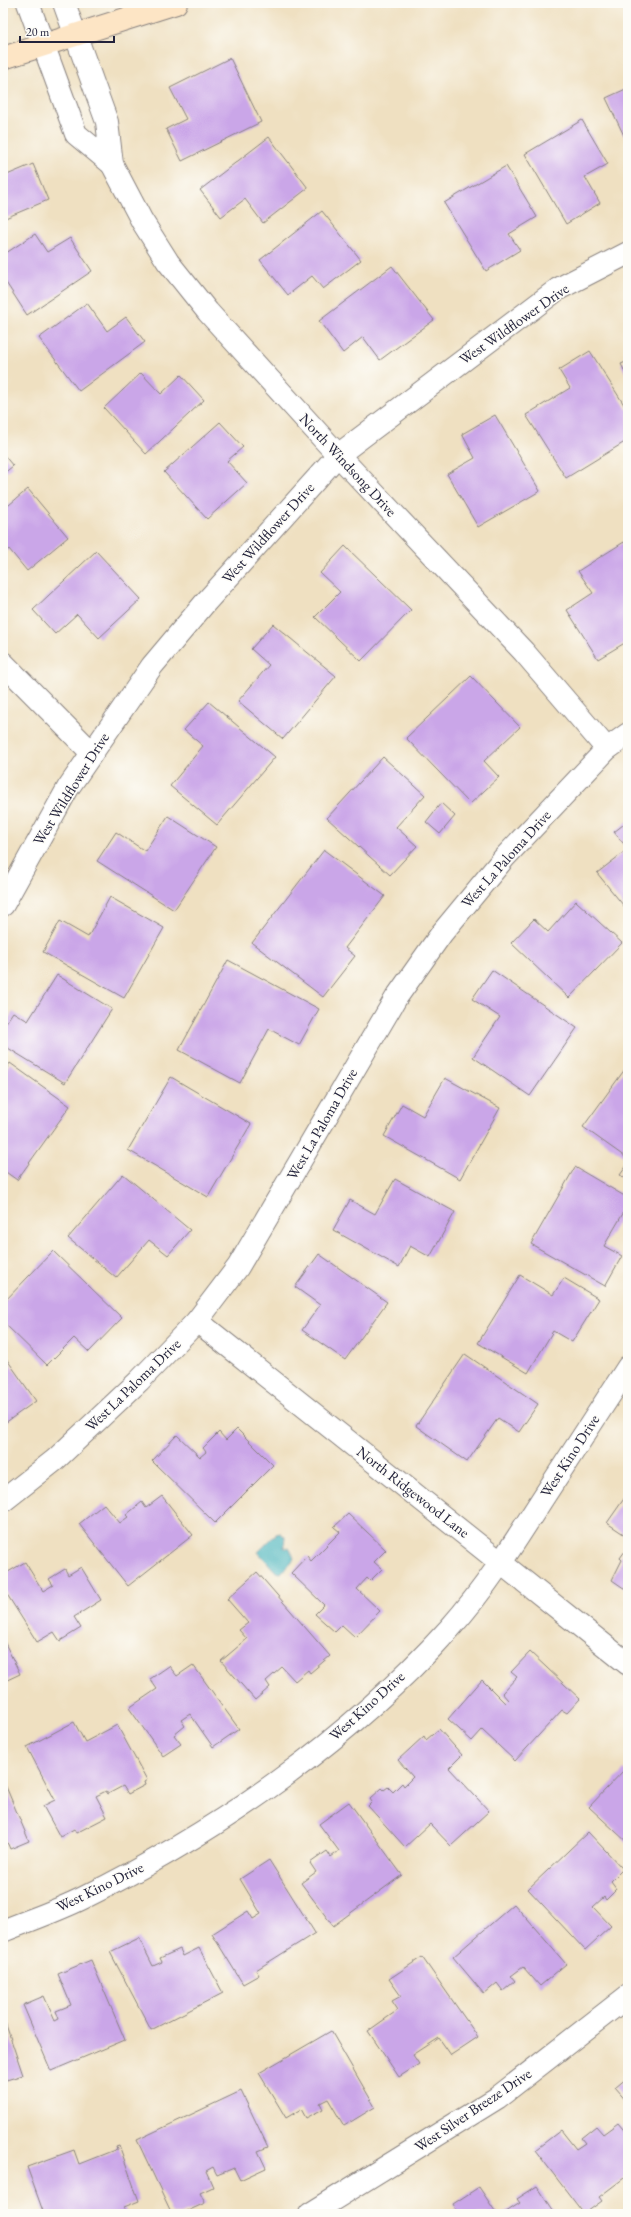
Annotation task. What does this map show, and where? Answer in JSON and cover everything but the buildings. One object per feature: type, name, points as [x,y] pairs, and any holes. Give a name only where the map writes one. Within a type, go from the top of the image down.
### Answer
[{"type":"street","name":"North Windsong Drive","points":[[28,3],[76,134],[112,164]]},
{"type":"street","name":"North Windsong Drive","points":[[64,3],[107,122],[112,164],[142,221],[168,262],[208,312],[338,455],[524,652],[607,749]]},
{"type":"street","points":[[3,58],[176,3]]},
{"type":"street","name":"West Wildflower Drive","points":[[3,905],[44,829],[91,752],[119,715],[152,666],[205,604],[338,455],[558,289],[628,253]]},
{"type":"street","points":[[3,663],[91,752]]},
{"type":"street","name":"West La Paloma Drive","points":[[3,1501],[55,1460],[139,1381],[197,1320],[238,1267],[396,998],[442,933],[504,858],[607,749],[628,734]]},
{"type":"street","name":"North Ridgewood Lane","points":[[197,1320],[628,1664]]},
{"type":"street","name":"West Kino Drive","points":[[3,1931],[82,1899],[163,1855],[230,1814],[297,1766],[370,1708],[451,1627],[502,1562],[628,1367]]},
{"type":"street","name":"West Silver Breeze Drive","points":[[310,2214],[496,2098],[628,1996]]},
{"type":"water","points":[[281,1533],[285,1537],[284,1548],[289,1548],[295,1558],[281,1573],[276,1572],[258,1552],[276,1534]]}]
